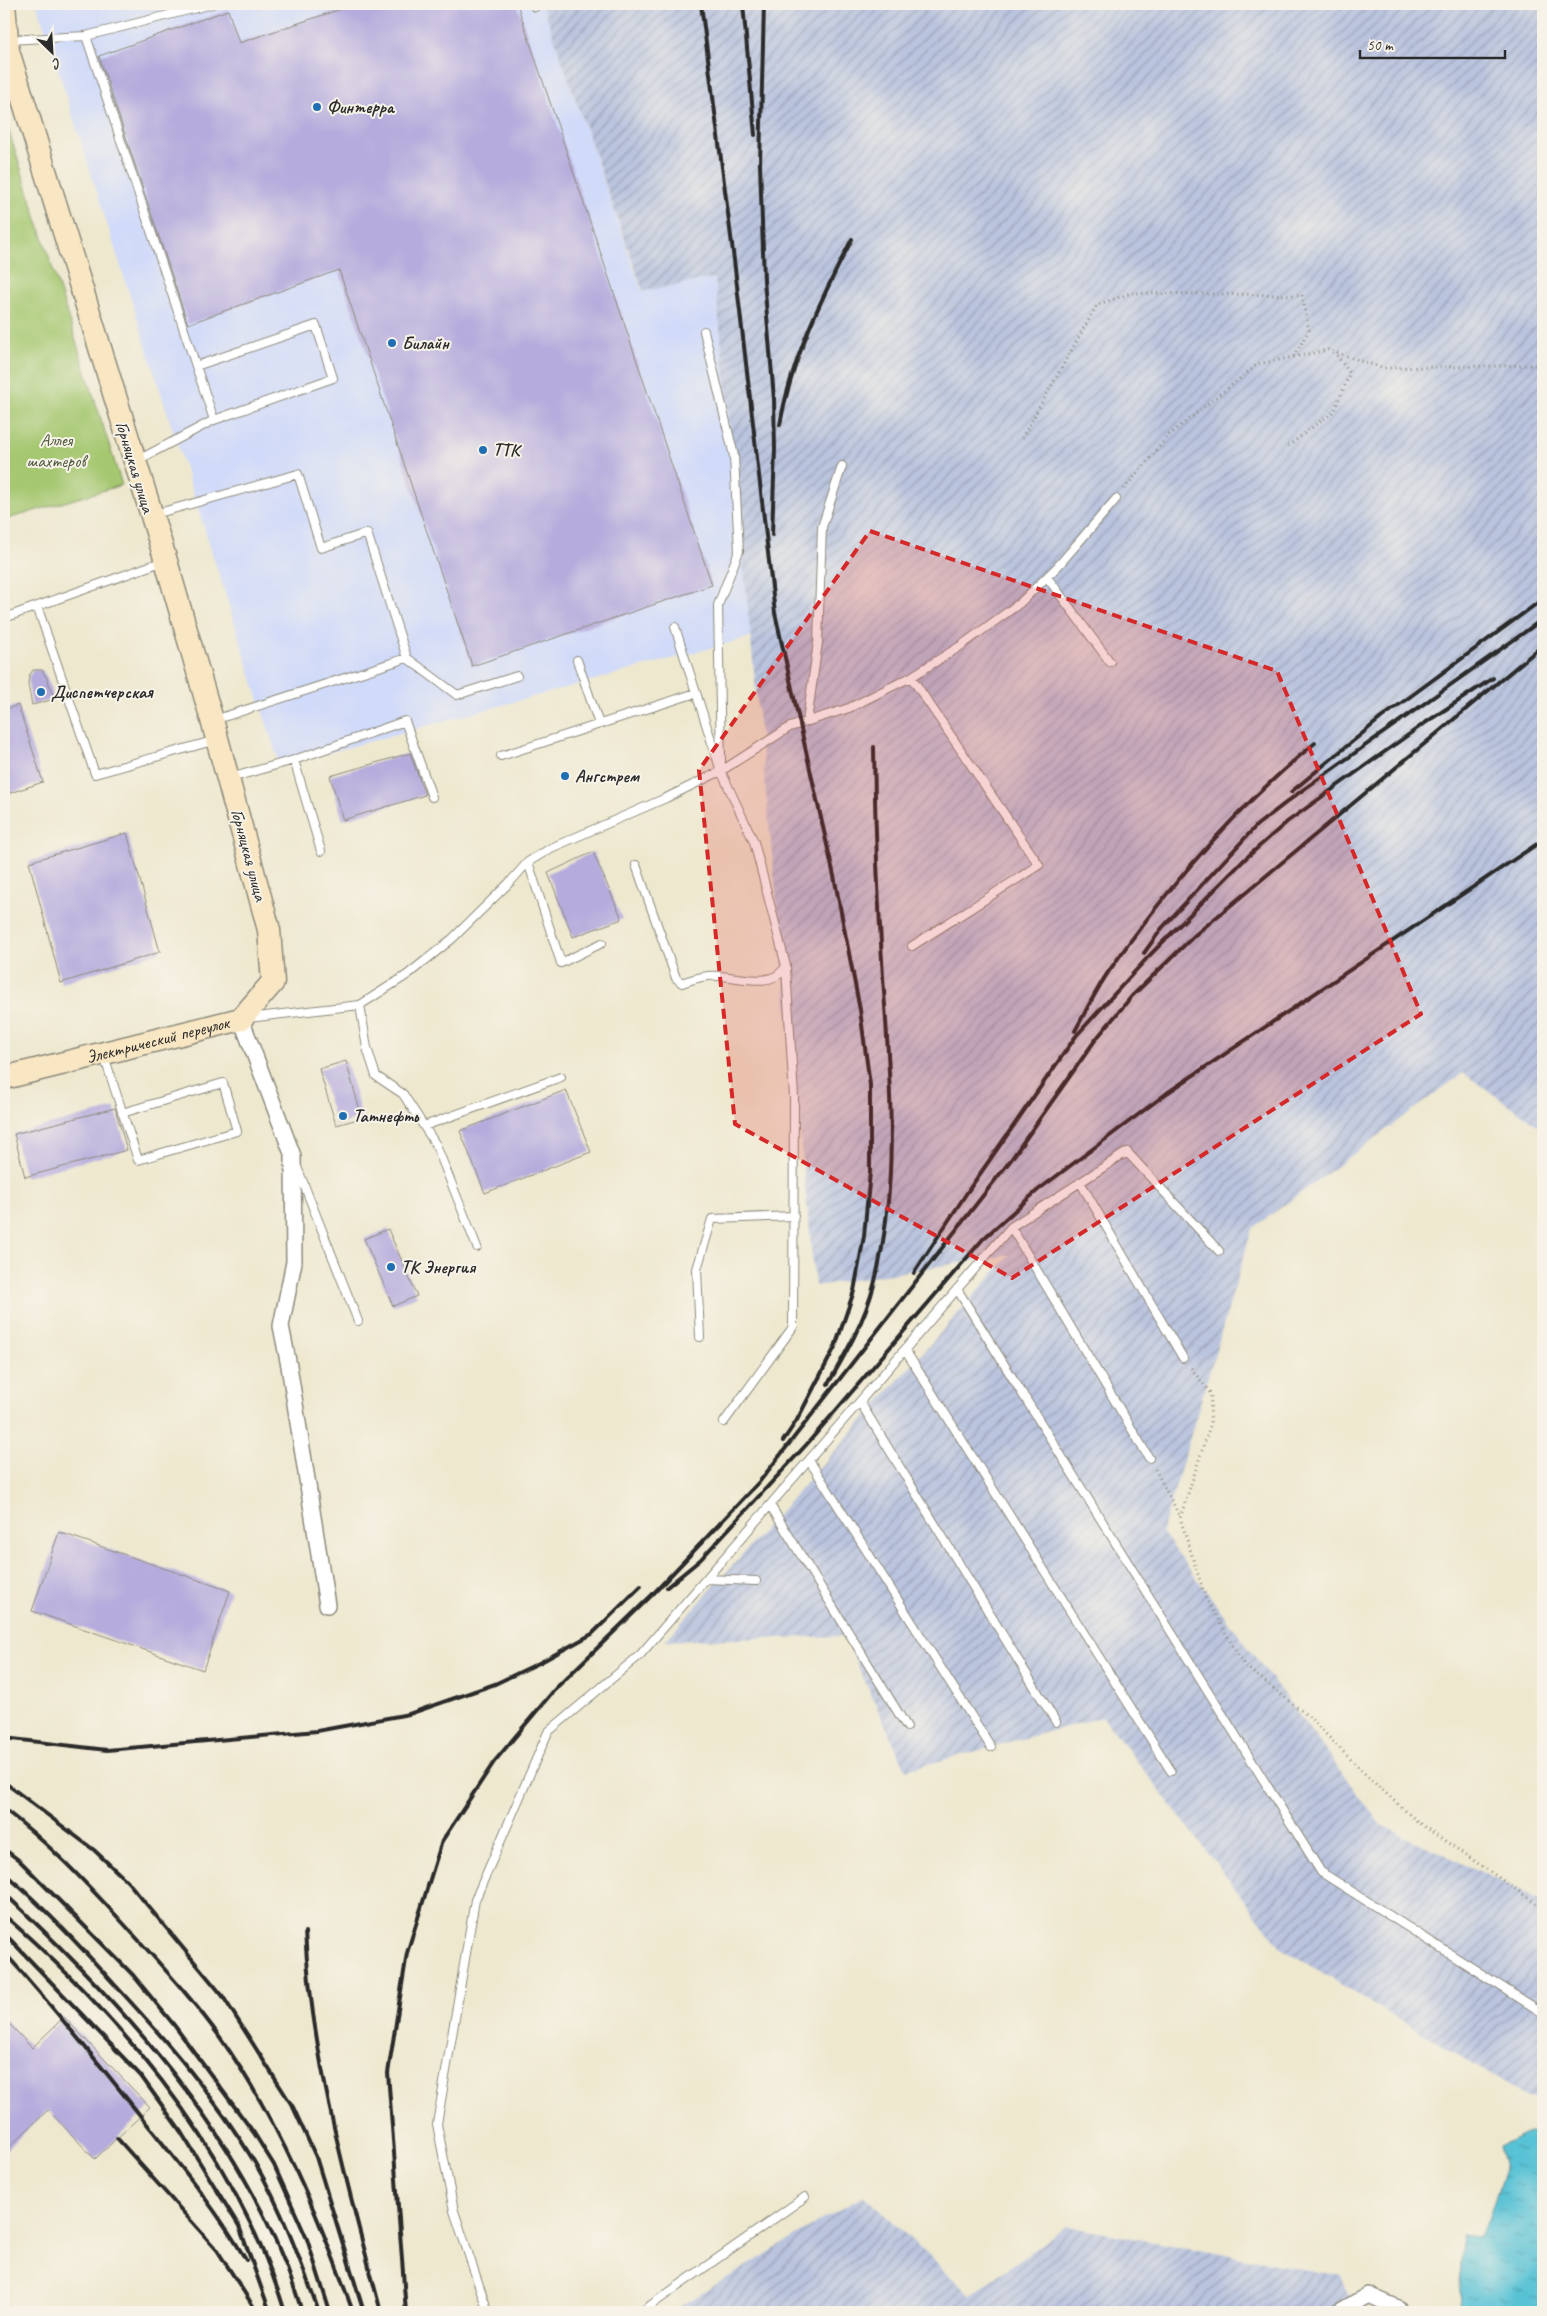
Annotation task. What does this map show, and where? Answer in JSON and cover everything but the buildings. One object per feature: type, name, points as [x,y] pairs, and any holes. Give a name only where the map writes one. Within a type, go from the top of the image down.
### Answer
[{"type":"street","name":"Горняцкая улица","points":[[4,4],[8,51],[150,516],[166,560],[200,684],[215,730],[269,930]]},
{"type":"street","name":"Электрический переулок","points":[[4,1078],[241,1019],[273,982],[269,930]]},
{"type":"street","points":[[241,1019],[293,1156],[294,1262],[281,1326],[327,1605]]},
{"type":"street","points":[[1339,2312],[1368,2295],[1398,2308],[1399,2312]]},
{"type":"lane","points":[[7,40],[86,36],[212,4]]},
{"type":"lane","points":[[86,36],[214,420]]},
{"type":"lane","points":[[134,462],[214,420],[333,378],[316,325],[196,366]]},
{"type":"lane","points":[[704,331],[734,456],[739,551],[718,605],[721,771]]},
{"type":"lane","points":[[807,721],[818,642],[822,527],[842,466]]},
{"type":"lane","points":[[150,516],[298,474],[321,548],[367,533],[407,658],[457,695],[517,676]]},
{"type":"lane","points":[[241,1019],[360,1005],[407,974],[452,939],[528,862],[551,848],[666,798],[721,771],[790,726],[849,708],[911,676],[959,647],[1020,603],[1047,577],[1116,499]]},
{"type":"lane","points":[[4,618],[166,560]]},
{"type":"lane","points":[[1047,577],[1110,662]]},
{"type":"lane","points":[[37,606],[95,774],[407,658]]},
{"type":"lane","points":[[676,627],[721,771],[754,842],[786,966],[794,1097],[793,1327],[724,1422]]},
{"type":"lane","points":[[578,660],[599,724]]},
{"type":"lane","points":[[911,676],[1039,865],[912,946]]},
{"type":"lane","points":[[501,756],[696,693]]},
{"type":"lane","points":[[228,779],[294,760],[405,721],[432,798]]},
{"type":"lane","points":[[294,760],[321,851]]},
{"type":"lane","points":[[528,862],[561,963],[602,943]]},
{"type":"lane","points":[[636,865],[676,978],[682,983],[710,975],[770,980],[781,975],[786,966]]},
{"type":"lane","points":[[360,1005],[367,1048],[376,1076],[403,1094],[436,1145],[477,1246]]},
{"type":"lane","points":[[103,1054],[122,1113],[138,1160],[237,1131],[223,1083],[122,1113]]},
{"type":"lane","points":[[424,1126],[561,1077]]},
{"type":"lane","points":[[488,2312],[454,2211],[437,2124],[475,1900],[548,1732],[640,1655],[1011,1227],[1127,1152],[1219,1251]]},
{"type":"lane","points":[[293,1156],[358,1321]]},
{"type":"lane","points":[[1080,1182],[1183,1358]]},
{"type":"lane","points":[[700,1338],[697,1269],[712,1220],[794,1216]]},
{"type":"lane","points":[[1011,1227],[1149,1458]]},
{"type":"lane","points":[[957,1289],[1321,1872],[1543,2013]]},
{"type":"lane","points":[[904,1350],[1171,1771]]},
{"type":"lane","points":[[860,1402],[1056,1722]]},
{"type":"lane","points":[[809,1460],[991,1748]]},
{"type":"lane","points":[[770,1505],[907,1727]]},
{"type":"lane","points":[[706,1579],[756,1581]]},
{"type":"lane","points":[[641,2312],[805,2196]]},
{"type":"lane","points":[[4,2308],[6,2312]]},
{"type":"path","points":[[1022,438],[1098,305],[1131,293],[1302,295],[1309,330],[1293,357]]},
{"type":"path","points":[[1116,499],[1176,429],[1258,364],[1328,350],[1383,368],[1543,365]]},
{"type":"path","points":[[1288,446],[1334,411],[1350,373],[1334,352]]},
{"type":"path","points":[[4,528],[7,538]]},
{"type":"path","points":[[1180,1518],[1210,1426],[1211,1394],[1183,1358]]},
{"type":"path","points":[[1149,1458],[1180,1518],[1206,1599],[1244,1664],[1308,1716],[1370,1779],[1419,1823],[1543,1908]]},
{"type":"highlighted area","points":[[870,531],[1277,671],[1421,1014],[1012,1278],[735,1124],[699,770]]},
{"type":"shaded area","points":[[37,4],[542,4],[642,291],[715,278],[751,637],[280,766]]},
{"type":"shaded area","points":[[542,4],[1543,4],[1543,1129],[1463,1073],[1252,1229],[1162,1532],[1381,1825],[1543,1901],[1543,2098],[1527,2097],[1281,1948],[1103,1717],[906,1770],[844,1636],[665,1641],[1010,1255],[815,1286],[715,278],[643,291]]},
{"type":"shaded area","points":[[863,2195],[971,2295],[1066,2226],[1341,2276],[1357,2312],[671,2312]]},
{"type":"green space","name":"Аллея шахтеров","points":[[4,116],[122,485],[4,520]]},
{"type":"water","points":[[1529,2133],[1543,2134],[1543,2312],[1459,2312],[1462,2235],[1478,2237],[1488,2220],[1505,2168],[1500,2147]]},
{"type":"railway","points":[[701,4],[734,260],[775,613],[834,876],[860,1010],[870,1085],[870,1172],[864,1236],[854,1291],[835,1347],[797,1420],[783,1441]]},
{"type":"railway","points":[[743,4],[755,135]]},
{"type":"railway","points":[[764,4],[760,164],[764,280],[774,399],[775,449],[772,535]]},
{"type":"railway","points":[[780,425],[792,377],[809,329],[852,239]]},
{"type":"railway","points":[[1291,792],[1381,718],[1543,599]]},
{"type":"railway","points":[[1144,953],[1162,928],[1257,825],[1300,792],[1543,619]]},
{"type":"railway","points":[[406,2312],[388,2073],[407,1953],[442,1841],[494,1762],[556,1688],[652,1595],[760,1481],[1010,1161],[1096,1039],[1132,996],[1195,935],[1543,645]]},
{"type":"railway","points":[[914,1273],[968,1191],[1076,1036],[1149,956],[1246,858],[1287,822],[1422,725],[1493,678]]},
{"type":"railway","points":[[1075,1031],[1109,971],[1179,880],[1230,822],[1315,743]]},
{"type":"railway","points":[[828,1384],[866,1311],[874,1285],[882,1247],[890,1170],[890,1093],[878,891],[874,747]]},
{"type":"railway","points":[[667,1587],[700,1560],[807,1444],[983,1239],[1038,1190],[1167,1093],[1543,840]]},
{"type":"railway","points":[[4,1738],[107,1750],[317,1731],[409,1714],[495,1684],[541,1662],[592,1634],[641,1586]]},
{"type":"railway","points":[[4,1782],[94,1850],[128,1882],[222,1995],[293,2107],[316,2157],[364,2312]]},
{"type":"railway","points":[[4,1809],[52,1849],[96,1894],[175,1981],[222,2040],[262,2104],[280,2138],[312,2206],[353,2312]]},
{"type":"railway","points":[[4,1849],[20,1861],[133,1975],[174,2025],[254,2133],[274,2165],[307,2239],[330,2312]]},
{"type":"railway","points":[[4,1873],[33,1899],[89,1956],[172,2049],[224,2116],[255,2163],[274,2199],[298,2255],[319,2312]]},
{"type":"railway","points":[[4,1893],[96,1984],[140,2033],[181,2084],[219,2137],[252,2193],[280,2251],[302,2312]]},
{"type":"railway","points":[[4,1915],[93,2000],[134,2046],[172,2095],[207,2146],[238,2199],[264,2254],[285,2312]]},
{"type":"railway","points":[[305,1932],[309,1981],[323,2076],[344,2171],[381,2312]]},
{"type":"railway","points":[[4,1933],[141,2076],[181,2132],[239,2226],[270,2312]]},
{"type":"railway","points":[[4,1952],[75,2034],[184,2170],[223,2223],[246,2260]]},
{"type":"railway","points":[[117,2138],[217,2250],[257,2312]]},
{"type":"place","name":"Финтерра","points":[[317,107]]},
{"type":"place","name":"Билайн","points":[[392,343]]},
{"type":"place","name":"ТТК","points":[[483,450]]},
{"type":"place","name":"Диспетчерская","points":[[41,692]]},
{"type":"place","name":"Ангстрем","points":[[565,776]]},
{"type":"place","name":"Татнефть","points":[[343,1116]]},
{"type":"place","name":"ТК Энергия","points":[[391,1267]]}]
